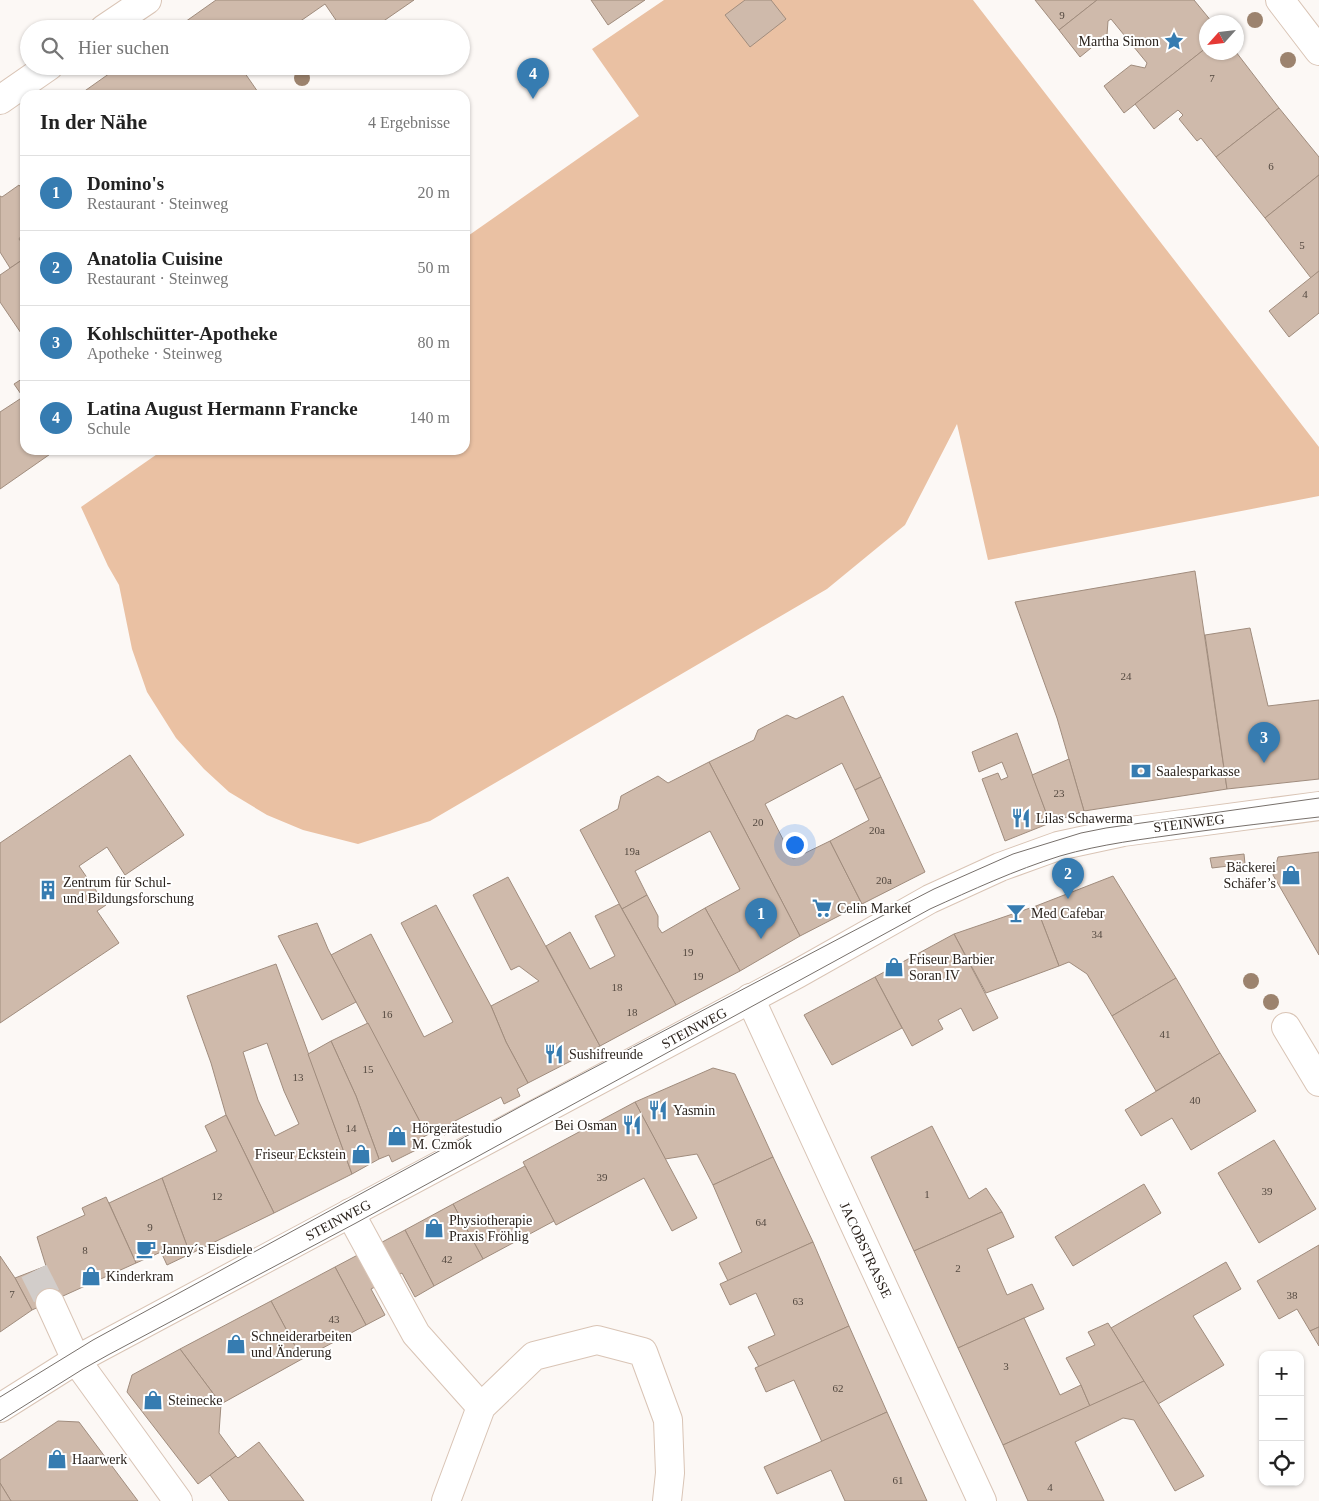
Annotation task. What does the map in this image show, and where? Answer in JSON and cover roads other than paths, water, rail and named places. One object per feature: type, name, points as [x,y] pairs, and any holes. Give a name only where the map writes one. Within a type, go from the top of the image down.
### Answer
[{"type":"street","points":[[117,20],[147,0]]},
{"type":"street","points":[[1280,0],[1319,50]]},
{"type":"street","points":[[0,100],[36,75]]},
{"type":"street","name":"STEINWEG","points":[[0,1408],[76,1360],[797,974],[930,899],[1000,867],[1058,846],[1123,832],[1319,806]]},
{"type":"street","name":"JACOBSTRASSE","points":[[750,998],[982,1501]]},
{"type":"street","points":[[1286,1027],[1319,1082]]},
{"type":"street","points":[[350,1213],[416,1334],[481,1407]]},
{"type":"street","points":[[50,1303],[76,1360],[178,1501]]},
{"type":"street","points":[[446,1501],[481,1407],[534,1356],[597,1340],[642,1352],[668,1420],[670,1473],[667,1501]]},
{"type":"tunnel","points":[[34,1271],[50,1303]]},
{"type":"tram line","points":[[0,1397],[93,1340],[527,1103],[934,889],[1013,854],[1081,833],[1319,798]]},
{"type":"tram line","points":[[0,1421],[108,1355],[356,1223],[930,909],[1010,874],[1075,852],[1155,837],[1319,817]]},
{"type":"place","name":"Martha Simon","points":[[1174,41]]},
{"type":"place","name":"Latina August Hermann Francke","points":[[533,99]]},
{"type":"place","name":"Kohlschütter-Apotheke","points":[[1264,763]]},
{"type":"place","name":"Saalesparkasse","points":[[1141,771]]},
{"type":"place","name":"Lilas Schawerma","points":[[1021,818]]},
{"type":"place","name":"Bäckerei Schäfer’s","points":[[1291,875]]},
{"type":"place","name":"Zentrum für Schul- und Bildungsforschung","points":[[48,890]]},
{"type":"place","name":"Anatolia Cuisine","points":[[1068,899]]},
{"type":"place","name":"Celin Market","points":[[822,908]]},
{"type":"place","name":"Med Cafebar","points":[[1016,913]]},
{"type":"place","name":"Domino's","points":[[761,939]]},
{"type":"place","name":"Friseur Barbier Soran IV","points":[[894,967]]},
{"type":"place","name":"Sushifreunde","points":[[554,1054]]},
{"type":"place","name":"Yasmin","points":[[658,1110]]},
{"type":"place","name":"Bei Osman","points":[[632,1125]]},
{"type":"place","name":"Hörgerätestudio M. Czmok","points":[[397,1136]]},
{"type":"place","name":"Friseur Eckstein","points":[[361,1154]]},
{"type":"place","name":"Physiotherapie Praxis Fröhlig","points":[[434,1228]]},
{"type":"place","name":"Janny´s Eisdiele","points":[[146,1249]]},
{"type":"place","name":"Kinderkram","points":[[91,1276]]},
{"type":"place","name":"Schneiderarbeiten und Änderung","points":[[236,1344]]},
{"type":"place","name":"Steinecke","points":[[153,1400]]},
{"type":"place","name":"Haarwerk","points":[[57,1459]]}]
